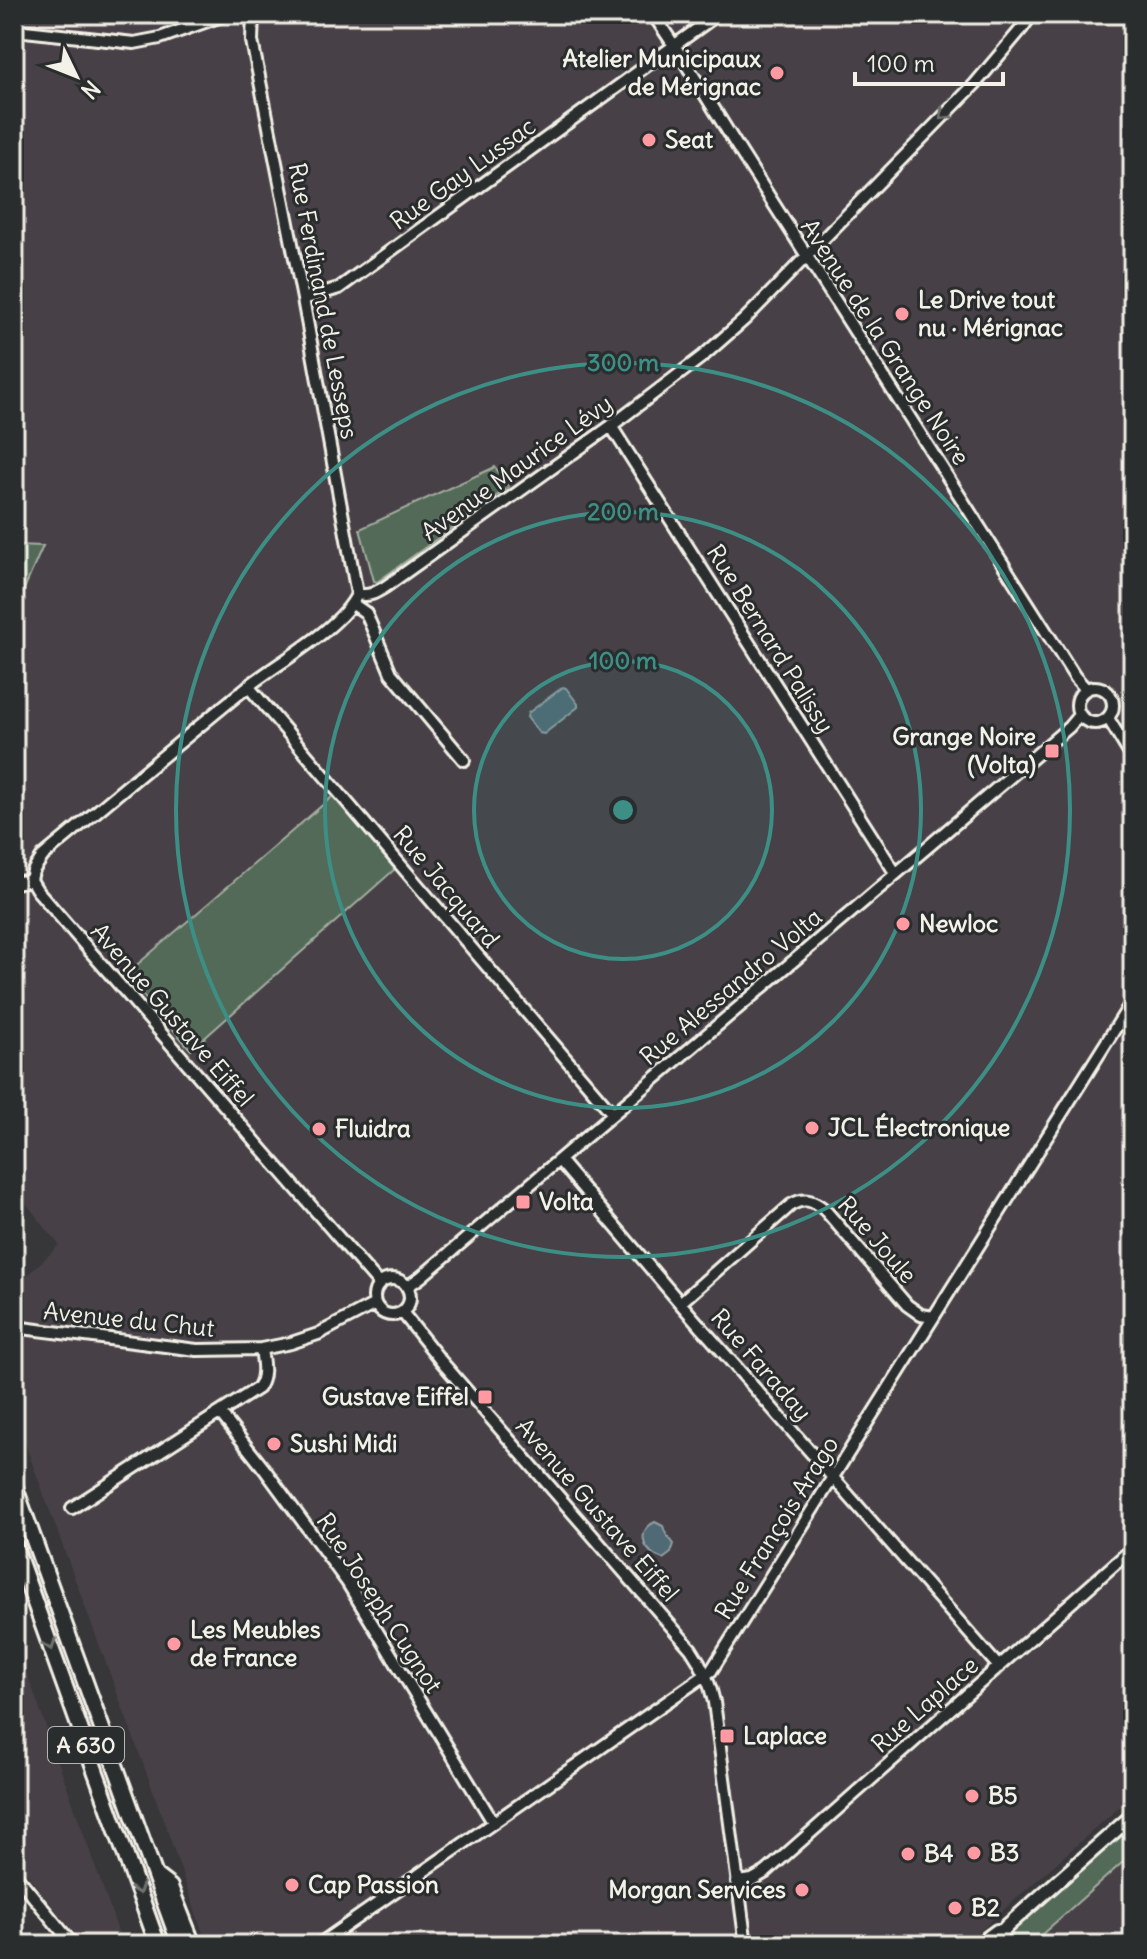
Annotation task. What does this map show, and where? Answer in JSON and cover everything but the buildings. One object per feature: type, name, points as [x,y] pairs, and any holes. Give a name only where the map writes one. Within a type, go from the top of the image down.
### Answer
[{"type":"highway","name":"A 630","points":[[14,1485],[180,1945]]},
{"type":"highway","name":"A 630","points":[[14,1545],[158,1945]]},
{"type":"highway","points":[[157,1877],[170,1887],[193,1945]]},
{"type":"main road","points":[[990,1945],[1007,1926],[1133,1815]]},
{"type":"main road","points":[[978,1945],[1007,1926]]},
{"type":"street","points":[[14,33],[25,31],[134,43],[160,38],[227,14]]},
{"type":"street","name":"Rue Ferdinand de Lesseps","points":[[253,14],[252,41],[303,299],[355,599]]},
{"type":"street","name":"Avenue de la Grange Noire","points":[[653,14],[1075,677],[1086,689]]},
{"type":"street","name":"Rue Gay Lussac","points":[[303,299],[339,288],[718,14]]},
{"type":"street","name":"Avenue Maurice Lévy","points":[[31,880],[43,856],[248,686],[340,619],[355,599],[385,587],[611,426],[703,356],[745,319],[975,84],[1032,14]]},
{"type":"street","name":"Rue Bernard Palissy","points":[[611,426],[896,874]]},
{"type":"street","points":[[355,599],[366,613],[391,673],[464,760]]},
{"type":"street","name":"Rue Jacquard","points":[[248,686],[613,1114]]},
{"type":"street","points":[[1098,687],[1108,692],[1113,708],[1108,718],[1092,723],[1079,715],[1077,703],[1086,689],[1098,687]]},
{"type":"street","name":"Rue Alessandro Volta","points":[[407,1287],[1069,727],[1079,715]]},
{"type":"street","points":[[1108,718],[1133,759]]},
{"type":"street","points":[[14,883],[31,880]]},
{"type":"street","name":"Avenue Gustave Eiffel","points":[[31,880],[379,1284]]},
{"type":"street","name":"Rue François Arago","points":[[318,1945],[711,1671],[1133,1000]]},
{"type":"street","name":"Rue Faraday","points":[[559,1160],[999,1667]]},
{"type":"street","name":"Rue Joule","points":[[680,1303],[791,1205],[805,1200],[817,1203],[825,1210],[907,1305],[921,1315],[933,1317]]},
{"type":"street","points":[[394,1279],[407,1287],[408,1303],[402,1312],[390,1315],[379,1310],[375,1304],[374,1294],[383,1281],[394,1279]]},
{"type":"street","name":"Avenue du Chut","points":[[14,1327],[197,1350],[261,1349],[318,1334],[375,1304]]},
{"type":"street","name":"Avenue Gustave Eiffel","points":[[402,1312],[691,1649],[706,1674],[714,1702],[746,1945]]},
{"type":"street","points":[[72,1508],[258,1388],[264,1369],[261,1349]]},
{"type":"street","name":"Rue Joseph Cugnot","points":[[220,1413],[347,1582],[493,1822]]},
{"type":"street","name":"Rue Laplace","points":[[737,1882],[752,1880],[766,1872],[1133,1548]]},
{"type":"street","points":[[14,1873],[73,1945]]},
{"type":"shaded area","points":[[14,14],[1133,14],[1133,1795],[964,1945],[207,1945],[14,1414],[14,1288],[59,1245],[14,1188]]},
{"type":"shaded area","points":[[14,1636],[123,1945],[84,1945],[14,1858]]},
{"type":"shaded area","points":[[1133,1853],[1133,1945],[1030,1945]]},
{"type":"green space","points":[[495,467],[509,487],[377,582],[374,581],[360,529]]},
{"type":"green space","points":[[14,545],[43,546],[14,612]]},
{"type":"green space","points":[[333,796],[395,869],[191,1050],[125,975]]},
{"type":"green space","points":[[1133,1826],[1133,1853],[1030,1945],[1016,1945],[1012,1931]]},
{"type":"water","points":[[563,687],[578,707],[544,734],[539,733],[527,717],[528,713]]},
{"type":"water","points":[[655,1522],[663,1526],[674,1544],[671,1553],[663,1559],[651,1553],[644,1542],[645,1531]]},
{"type":"place","name":"Atelier Municipaux de Mérignac","points":[[777,73]]},
{"type":"place","name":"Seat","points":[[649,140]]},
{"type":"place","name":"Le Drive tout nu · Mérignac","points":[[902,314]]},
{"type":"place","name":"Grange Noire (Volta)","points":[[1052,751]]},
{"type":"place","name":"Newloc","points":[[903,924]]},
{"type":"place","name":"JCL Électronique","points":[[812,1128]]},
{"type":"place","name":"Fluidra","points":[[319,1129]]},
{"type":"place","name":"Volta","points":[[523,1202]]},
{"type":"place","name":"Gustave Eiffel","points":[[485,1397]]},
{"type":"place","name":"Sushi Midi","points":[[274,1444]]},
{"type":"place","name":"Les Meubles de France","points":[[174,1644]]},
{"type":"place","name":"Laplace","points":[[727,1736]]},
{"type":"place","name":"B5","points":[[972,1796]]},
{"type":"place","name":"B3","points":[[974,1853]]},
{"type":"place","name":"B4","points":[[908,1854]]},
{"type":"place","name":"Cap Passion","points":[[292,1885]]},
{"type":"place","name":"Morgan Services","points":[[802,1890]]},
{"type":"place","name":"B2","points":[[955,1908]]}]
